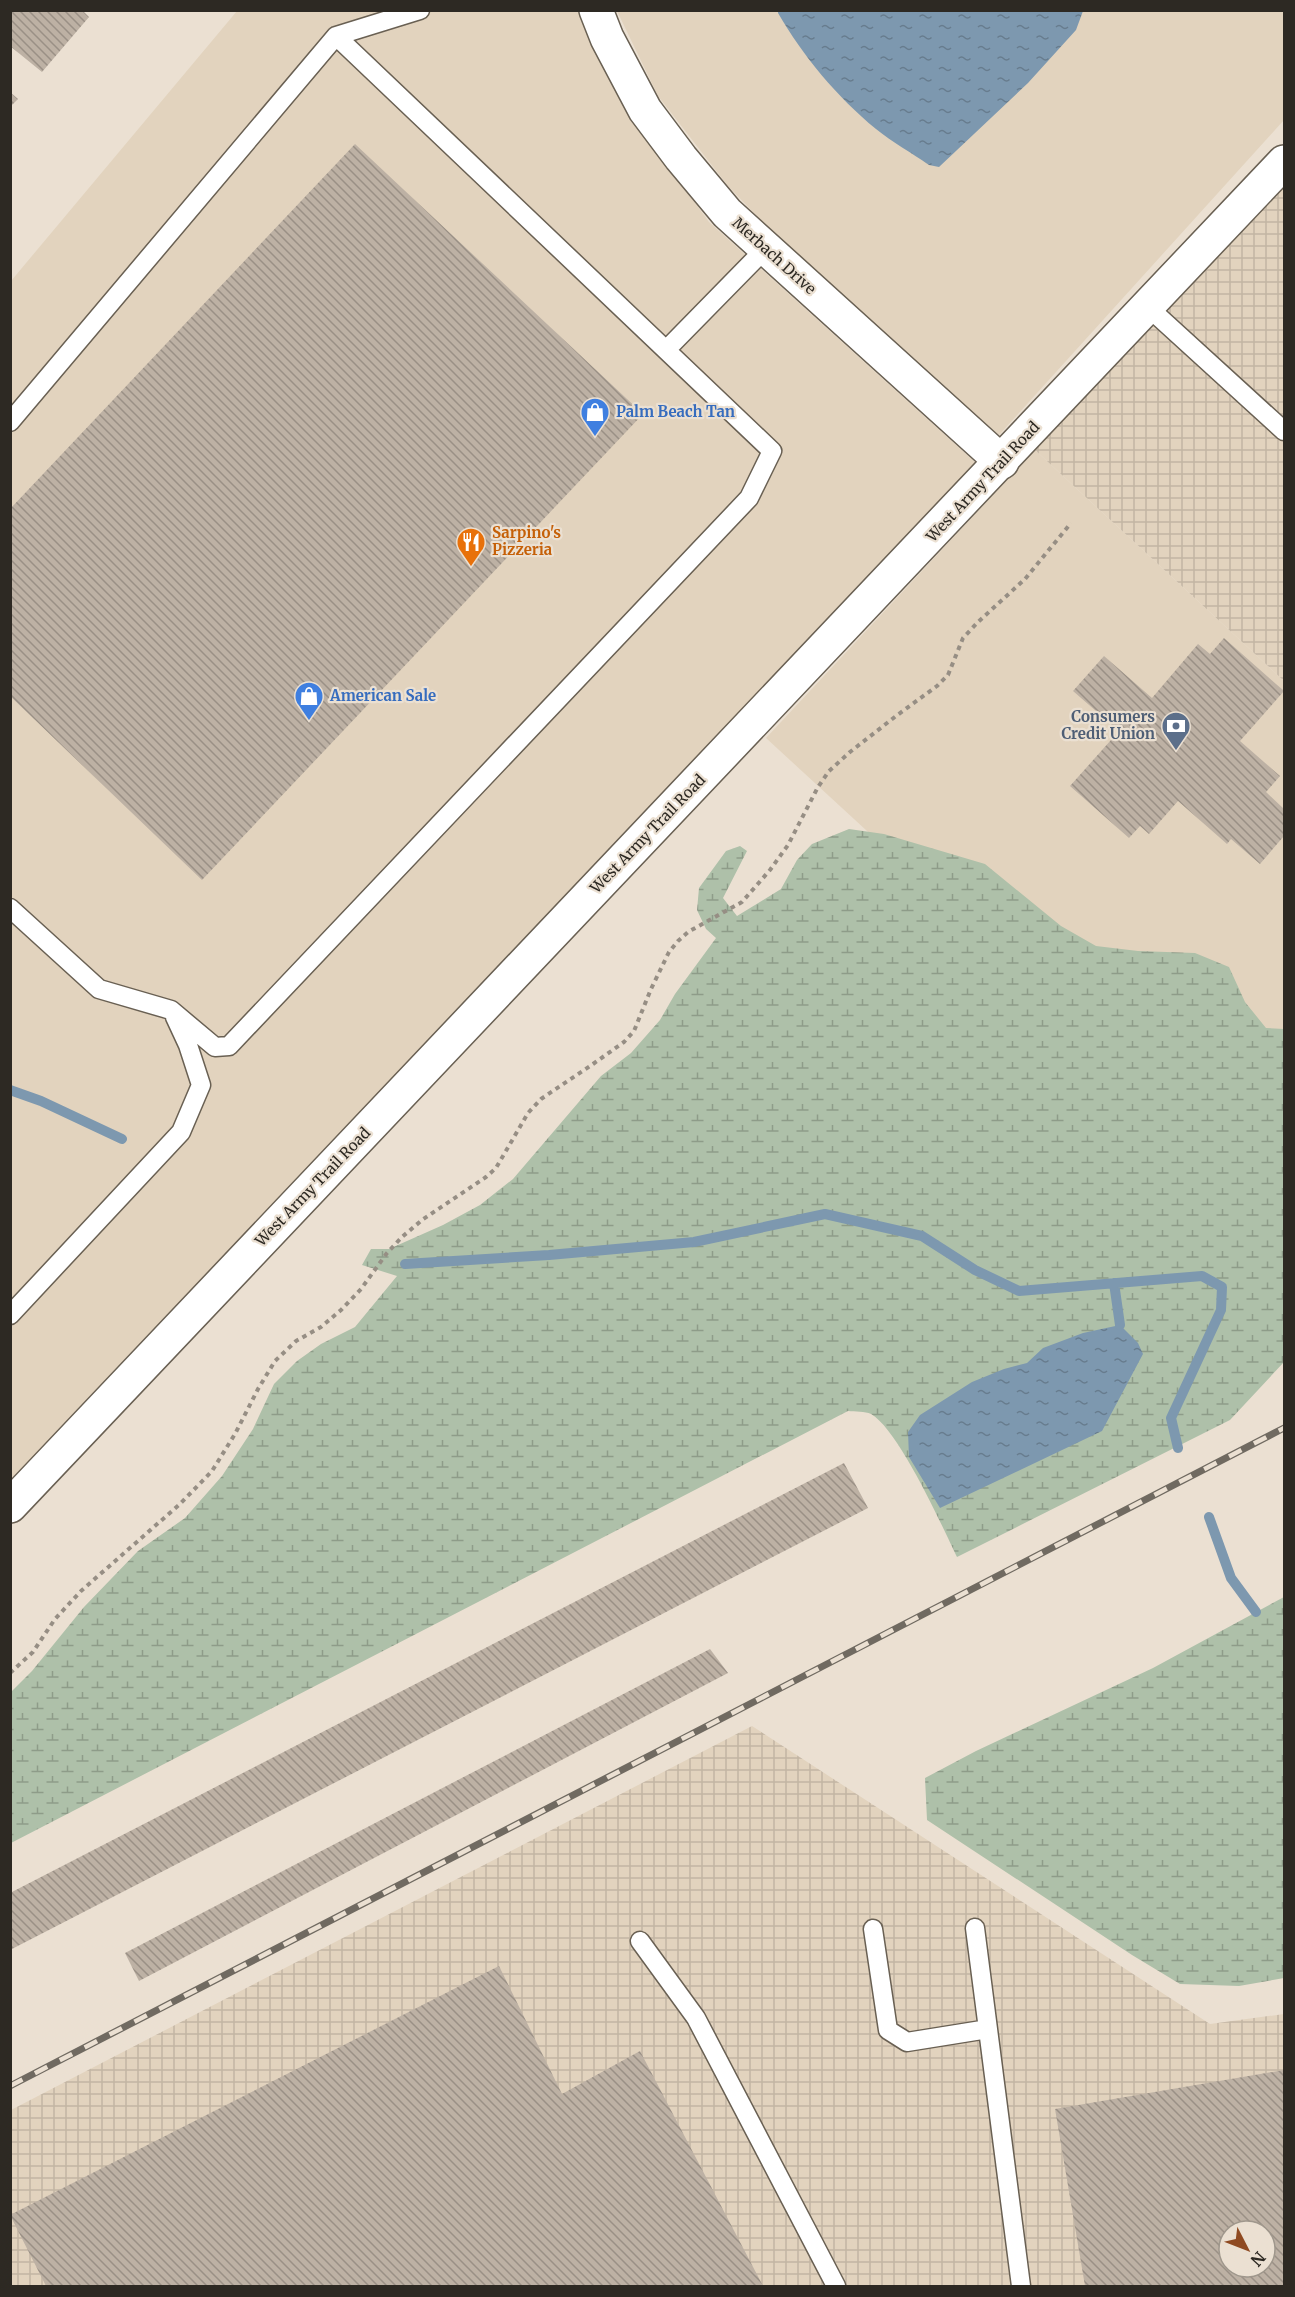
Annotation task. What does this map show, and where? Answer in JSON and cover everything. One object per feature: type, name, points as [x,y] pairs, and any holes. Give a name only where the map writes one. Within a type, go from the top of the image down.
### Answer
[{"type":"main road","name":"Merbach Drive","points":[[596,10],[606,38],[645,110],[727,213],[1002,462]]},
{"type":"main road","name":"West Army Trail Road","points":[[10,1506],[1284,162]]},
{"type":"lane","points":[[10,422],[336,36],[420,10]]},
{"type":"lane","points":[[10,908],[99,989],[171,1010],[215,1047],[229,1046],[749,498],[772,451],[336,36]]},
{"type":"lane","points":[[667,349],[766,248]]},
{"type":"lane","points":[[1148,307],[1284,431]]},
{"type":"lane","points":[[10,1314],[181,1132],[201,1085],[188,1045],[171,1010]]},
{"type":"lane","points":[[975,1928],[1021,2286]]},
{"type":"lane","points":[[873,1929],[888,2030],[907,2042],[988,2029]]},
{"type":"lane","points":[[640,1941],[696,2018],[836,2286]]},
{"type":"path","points":[[10,1673],[33,1652],[55,1619],[81,1591],[180,1504],[212,1471],[275,1361],[296,1341],[321,1327],[341,1310],[362,1289],[387,1253],[402,1237],[422,1220],[496,1168],[520,1124],[541,1099],[601,1059],[634,1031],[669,952],[678,941],[688,932],[742,902],[788,845],[818,787],[829,771],[886,723],[938,686],[948,675],[963,638],[1025,579],[1071,523]]},
{"type":"shaded area","points":[[237,11],[581,11],[625,107],[709,222],[977,464],[11,1487],[11,281]]},
{"type":"shaded area","points":[[617,11],[1284,11],[1284,120],[999,435],[777,237],[728,186],[658,96]]},
{"type":"shaded area","points":[[1284,184],[1284,681],[1035,450]]},
{"type":"shaded area","points":[[1035,450],[1284,681],[1284,1215],[766,738]]},
{"type":"shaded area","points":[[752,1726],[1210,2024],[1284,2014],[1284,2286],[11,2286],[11,2110]]},
{"type":"green space","points":[[849,829],[884,834],[985,864],[1061,926],[1096,946],[1138,951],[1195,953],[1229,967],[1245,1002],[1266,1028],[1284,1029],[1284,1362],[1230,1420],[957,1557],[931,1502],[894,1439],[882,1423],[871,1414],[848,1411],[11,1843],[11,1692],[32,1671],[84,1607],[138,1551],[185,1518],[222,1476],[253,1429],[274,1384],[297,1361],[321,1344],[355,1327],[397,1276],[362,1265],[371,1249],[389,1249],[443,1225],[480,1205],[513,1179],[601,1076],[631,1053],[660,1020],[675,994],[716,938],[706,929],[697,910],[699,888],[726,851],[740,846],[747,851],[723,898],[737,916],[781,889],[797,860],[812,844]]},
{"type":"green space","points":[[1284,1597],[1284,1978],[1239,1986],[1180,1984],[927,1820],[925,1778],[976,1751],[1153,1668]]},
{"type":"water","points":[[778,10],[1083,11],[1076,30],[1028,83],[939,167],[929,165],[876,129],[834,90],[788,29]]},
{"type":"water","points":[[1120,1325],[1138,1343],[1143,1354],[1102,1431],[940,1508],[909,1457],[908,1432],[920,1415],[972,1382],[1004,1369],[1027,1363],[1043,1348],[1083,1333]]},
{"type":"building","points":[[10,10],[82,10],[89,17],[42,72],[10,46]]},
{"type":"building","points":[[10,92],[18,99],[10,107]]},
{"type":"building","points":[[355,144],[643,414],[202,880],[10,696],[10,509]]},
{"type":"building","name":"Consumers Credit Union","points":[[1224,638],[1284,691],[1240,741],[1280,776],[1266,792],[1284,809],[1284,836],[1260,864],[1231,839],[1227,844],[1178,801],[1149,834],[1140,826],[1129,838],[1070,786],[1119,731],[1073,691],[1104,656],[1152,698],[1198,644],[1210,654]]},
{"type":"building","points":[[844,1463],[868,1508],[10,1950],[10,1893]]},
{"type":"building","points":[[710,1649],[728,1673],[139,1981],[125,1953]]},
{"type":"building","points":[[499,1966],[562,2094],[640,2051],[763,2286],[46,2286],[10,2215]]},
{"type":"building","points":[[1284,2070],[1284,2286],[1085,2286],[1055,2109]]},
{"type":"waterway","points":[[10,1090],[41,1101],[122,1139]]},
{"type":"waterway","points":[[405,1264],[549,1255],[694,1242],[825,1214],[922,1236],[975,1270],[1019,1291],[1202,1276],[1222,1287],[1221,1310],[1171,1418],[1178,1448]]},
{"type":"waterway","points":[[1114,1283],[1120,1325]]},
{"type":"waterway","points":[[1209,1517],[1231,1578],[1256,1612]]},
{"type":"railway","points":[[10,2086],[1284,1428]]},
{"type":"place","name":"Palm Beach Tan","points":[[595,438]]},
{"type":"place","name":"Sarpino's Pizzeria","points":[[471,568]]},
{"type":"place","name":"American Sale","points":[[309,722]]},
{"type":"place","name":"Consumers Credit Union","points":[[1176,752]]}]
